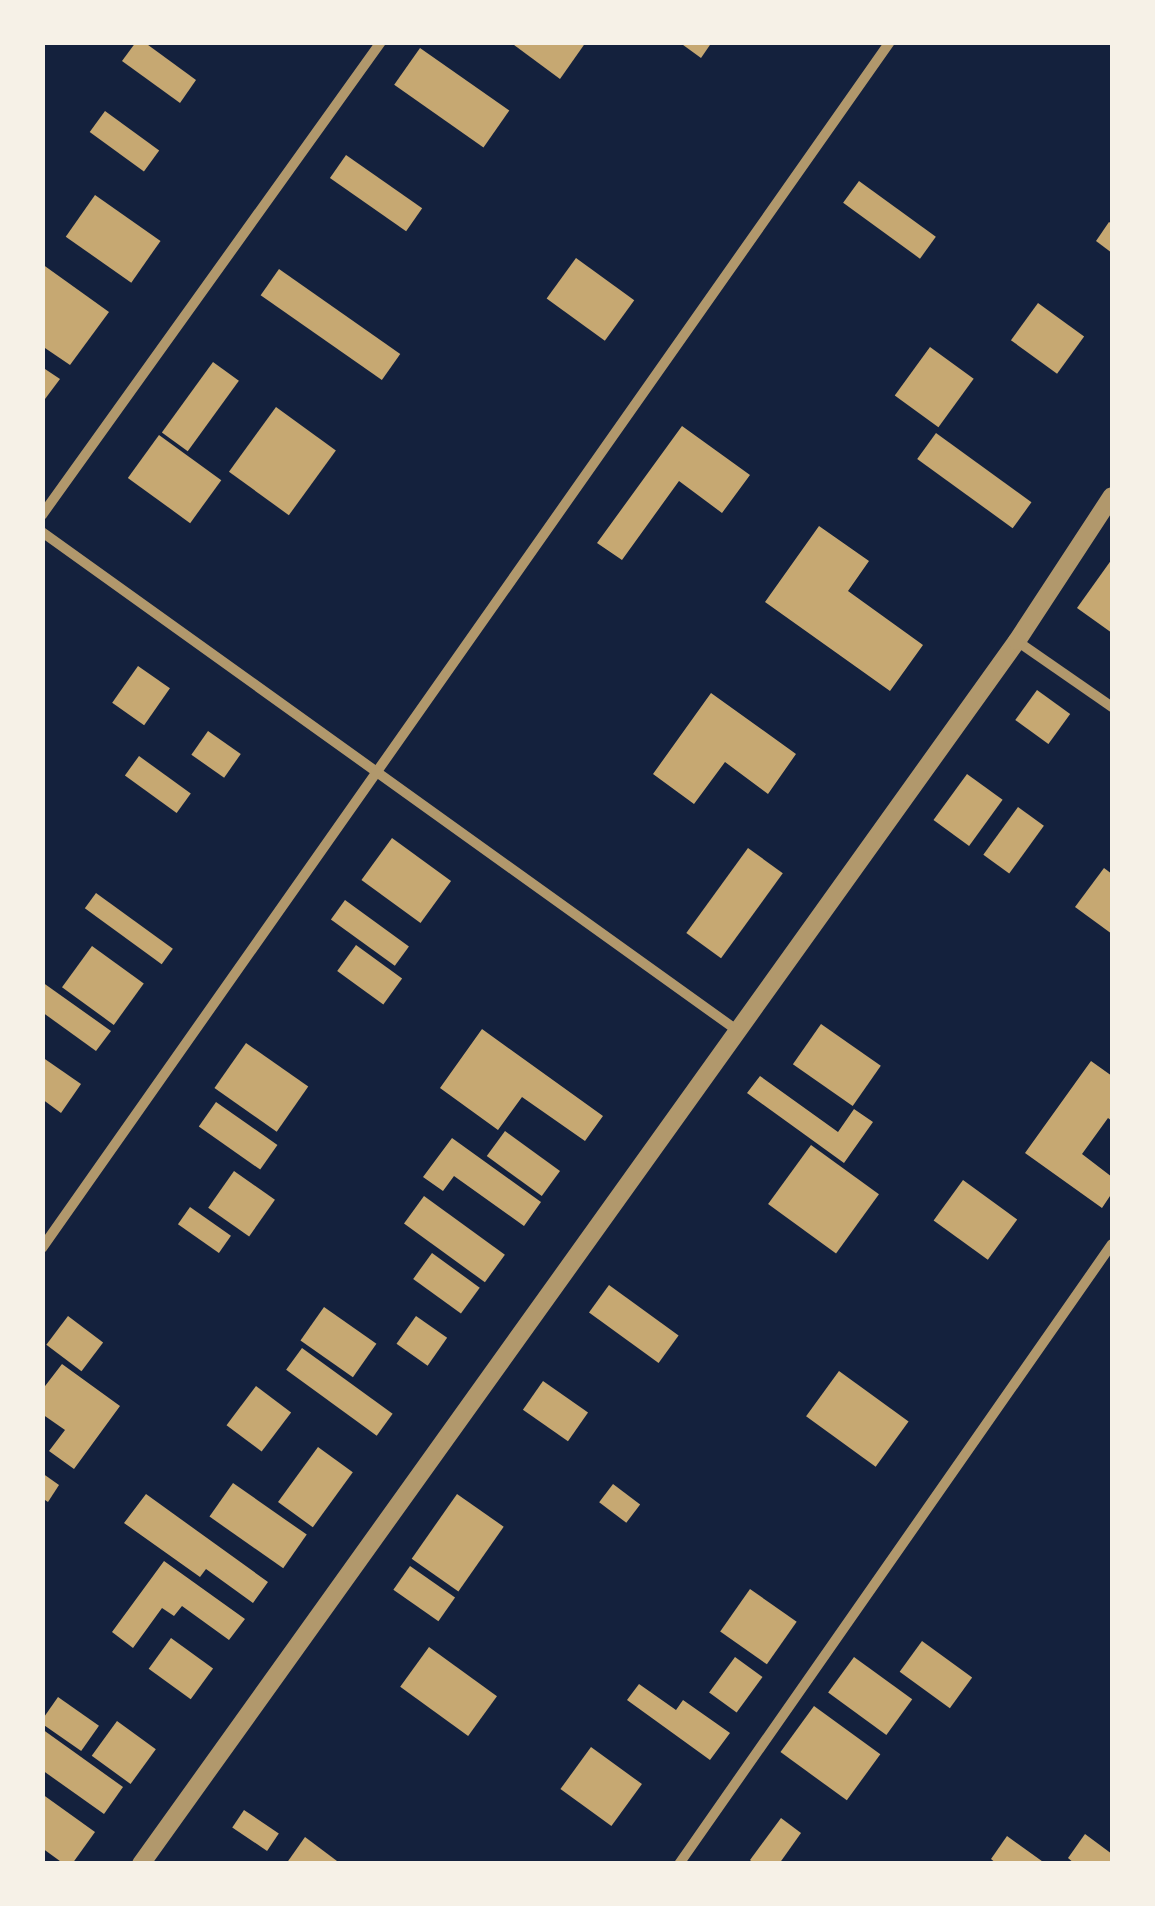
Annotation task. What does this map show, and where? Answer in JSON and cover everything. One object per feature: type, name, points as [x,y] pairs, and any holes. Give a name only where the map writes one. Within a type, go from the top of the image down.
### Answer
[{"type":"street","points":[[42,515],[381,42]]},
{"type":"street","points":[[42,1248],[890,42]]},
{"type":"street","points":[[141,1864],[1017,641],[1112,496]]},
{"type":"street","points":[[42,532],[738,1031]]},
{"type":"street","points":[[1017,641],[1112,706]]},
{"type":"street","points":[[678,1864],[1112,1244]]},
{"type":"building","points":[[136,42],[144,42],[196,80],[180,103],[122,61]]},
{"type":"building","points":[[510,42],[586,42],[560,79]]},
{"type":"building","points":[[679,42],[712,42],[701,58]]},
{"type":"building","points":[[420,48],[509,111],[483,147],[394,85]]},
{"type":"building","points":[[105,111],[159,150],[144,171],[90,132]]},
{"type":"building","points":[[346,155],[422,208],[406,231],[330,178]]},
{"type":"building","points":[[859,181],[936,237],[920,259],[843,203]]},
{"type":"building","points":[[95,195],[161,241],[131,283],[66,237]]},
{"type":"building","points":[[1109,222],[1112,224],[1112,253],[1096,241]]},
{"type":"building","points":[[576,258],[634,300],[605,341],[547,298]]},
{"type":"building","points":[[42,264],[109,312],[70,365],[42,346]]},
{"type":"building","points":[[279,269],[400,354],[382,380],[261,295]]},
{"type":"building","points":[[1038,303],[1084,337],[1057,374],[1011,340]]},
{"type":"building","points":[[930,347],[974,379],[938,427],[895,396]]},
{"type":"building","points":[[213,362],[239,381],[188,451],[162,432]]},
{"type":"building","points":[[42,367],[60,379],[42,403]]},
{"type":"building","points":[[276,407],[336,450],[289,515],[229,472]]},
{"type":"building","points":[[682,426],[750,475],[722,513],[679,481],[622,560],[597,543]]},
{"type":"building","points":[[936,433],[1031,502],[1013,528],[917,459]]},
{"type":"building","points":[[159,435],[221,480],[190,523],[128,478]]},
{"type":"building","points":[[819,526],[869,561],[848,591],[923,645],[890,691],[765,602]]},
{"type":"building","points":[[1112,559],[1112,633],[1077,608]]},
{"type":"building","points":[[138,666],[170,688],[144,725],[112,703]]},
{"type":"building","points":[[1037,690],[1070,714],[1048,744],[1015,720]]},
{"type":"building","points":[[711,693],[796,754],[768,794],[725,762],[694,804],[653,774]]},
{"type":"building","points":[[208,731],[241,754],[224,778],[191,755]]},
{"type":"building","points":[[139,756],[191,794],[177,813],[125,775]]},
{"type":"building","points":[[967,774],[1003,800],[969,846],[933,820]]},
{"type":"building","points":[[1018,807],[1044,826],[1009,874],[983,855]]},
{"type":"building","points":[[392,838],[451,881],[420,923],[361,880]]},
{"type":"building","points":[[748,848],[783,873],[721,958],[686,933]]},
{"type":"building","points":[[1104,868],[1112,874],[1112,934],[1075,907]]},
{"type":"building","points":[[96,893],[173,949],[162,964],[85,908]]},
{"type":"building","points":[[345,900],[409,946],[395,966],[331,919]]},
{"type":"building","points":[[356,945],[402,979],[383,1004],[337,971]]},
{"type":"building","points":[[92,946],[144,984],[114,1025],[62,987]]},
{"type":"building","points":[[42,982],[111,1031],[96,1051],[42,1012]]},
{"type":"building","points":[[821,1024],[881,1066],[853,1106],[793,1064]]},
{"type":"building","points":[[482,1029],[603,1116],[585,1141],[522,1097],[498,1130],[440,1088]]},
{"type":"building","points":[[246,1043],[308,1087],[277,1132],[214,1088]]},
{"type":"building","points":[[42,1057],[81,1084],[61,1113],[42,1099]]},
{"type":"building","points":[[1091,1061],[1112,1076],[1112,1121],[1108,1118],[1082,1154],[1112,1177],[1112,1193],[1102,1208],[1025,1153]]},
{"type":"building","points":[[760,1076],[838,1132],[854,1109],[873,1122],[844,1163],[747,1093]]},
{"type":"building","points":[[216,1102],[277,1145],[260,1170],[199,1127]]},
{"type":"building","points":[[505,1131],[560,1171],[542,1196],[487,1156]]},
{"type":"building","points":[[452,1138],[541,1202],[524,1226],[454,1176],[443,1191],[423,1177]]},
{"type":"building","points":[[811,1145],[879,1194],[836,1253],[768,1204]]},
{"type":"building","points":[[234,1171],[275,1200],[249,1237],[208,1208]]},
{"type":"building","points":[[963,1180],[1017,1219],[988,1260],[934,1220]]},
{"type":"building","points":[[424,1196],[505,1255],[485,1282],[404,1224]]},
{"type":"building","points":[[190,1207],[231,1236],[219,1253],[178,1224]]},
{"type":"building","points":[[432,1253],[480,1288],[461,1314],[413,1279]]},
{"type":"building","points":[[609,1285],[679,1336],[659,1363],[589,1313]]},
{"type":"building","points":[[324,1307],[376,1344],[353,1377],[300,1341]]},
{"type":"building","points":[[68,1316],[103,1342],[81,1371],[46,1345]]},
{"type":"building","points":[[416,1316],[447,1338],[428,1366],[396,1344]]},
{"type":"building","points":[[302,1348],[393,1414],[377,1436],[286,1370]]},
{"type":"building","points":[[62,1364],[120,1406],[74,1469],[49,1451],[65,1430],[42,1414],[42,1390]]},
{"type":"building","points":[[839,1371],[909,1422],[876,1467],[806,1416]]},
{"type":"building","points":[[543,1381],[588,1413],[568,1441],[523,1410]]},
{"type":"building","points":[[256,1386],[291,1412],[262,1452],[227,1425]]},
{"type":"building","points":[[318,1447],[353,1472],[313,1527],[278,1502]]},
{"type":"building","points":[[42,1473],[59,1485],[48,1502],[42,1498]]},
{"type":"building","points":[[233,1483],[307,1535],[283,1568],[209,1517]]},
{"type":"building","points":[[613,1484],[640,1504],[626,1523],[599,1502]]},
{"type":"building","points":[[146,1494],[268,1582],[253,1603],[206,1569],[200,1577],[124,1523]]},
{"type":"building","points":[[457,1494],[504,1527],[458,1591],[412,1559]]},
{"type":"building","points":[[164,1561],[245,1619],[229,1640],[182,1606],[174,1616],[162,1608],[133,1648],[112,1632]]},
{"type":"building","points":[[410,1566],[455,1598],[438,1621],[393,1590]]},
{"type":"building","points":[[750,1589],[797,1622],[767,1664],[720,1632]]},
{"type":"building","points":[[171,1638],[213,1669],[191,1699],[149,1669]]},
{"type":"building","points":[[922,1641],[972,1677],[950,1708],[900,1672]]},
{"type":"building","points":[[429,1647],[497,1696],[468,1736],[400,1687]]},
{"type":"building","points":[[735,1657],[763,1677],[737,1713],[709,1693]]},
{"type":"building","points":[[854,1657],[912,1699],[886,1735],[828,1693]]},
{"type":"building","points":[[639,1684],[676,1710],[683,1700],[730,1733],[710,1760],[627,1700]]},
{"type":"building","points":[[58,1697],[99,1726],[81,1751],[42,1724]]},
{"type":"building","points":[[814,1706],[880,1754],[847,1800],[780,1752]]},
{"type":"building","points":[[117,1721],[156,1749],[131,1784],[92,1756]]},
{"type":"building","points":[[42,1729],[123,1787],[104,1814],[42,1770]]},
{"type":"building","points":[[591,1747],[642,1784],[611,1826],[560,1789]]},
{"type":"building","points":[[42,1794],[95,1832],[72,1864],[64,1864],[42,1848]]},
{"type":"building","points":[[244,1810],[279,1833],[267,1851],[232,1827]]},
{"type":"building","points":[[781,1818],[801,1833],[779,1864],[754,1864],[750,1860]]},
{"type":"building","points":[[1085,1834],[1112,1854],[1112,1864],[1075,1864],[1068,1858]]},
{"type":"building","points":[[1007,1836],[1046,1864],[997,1864],[991,1859]]},
{"type":"building","points":[[305,1837],[341,1864],[286,1864]]}]
